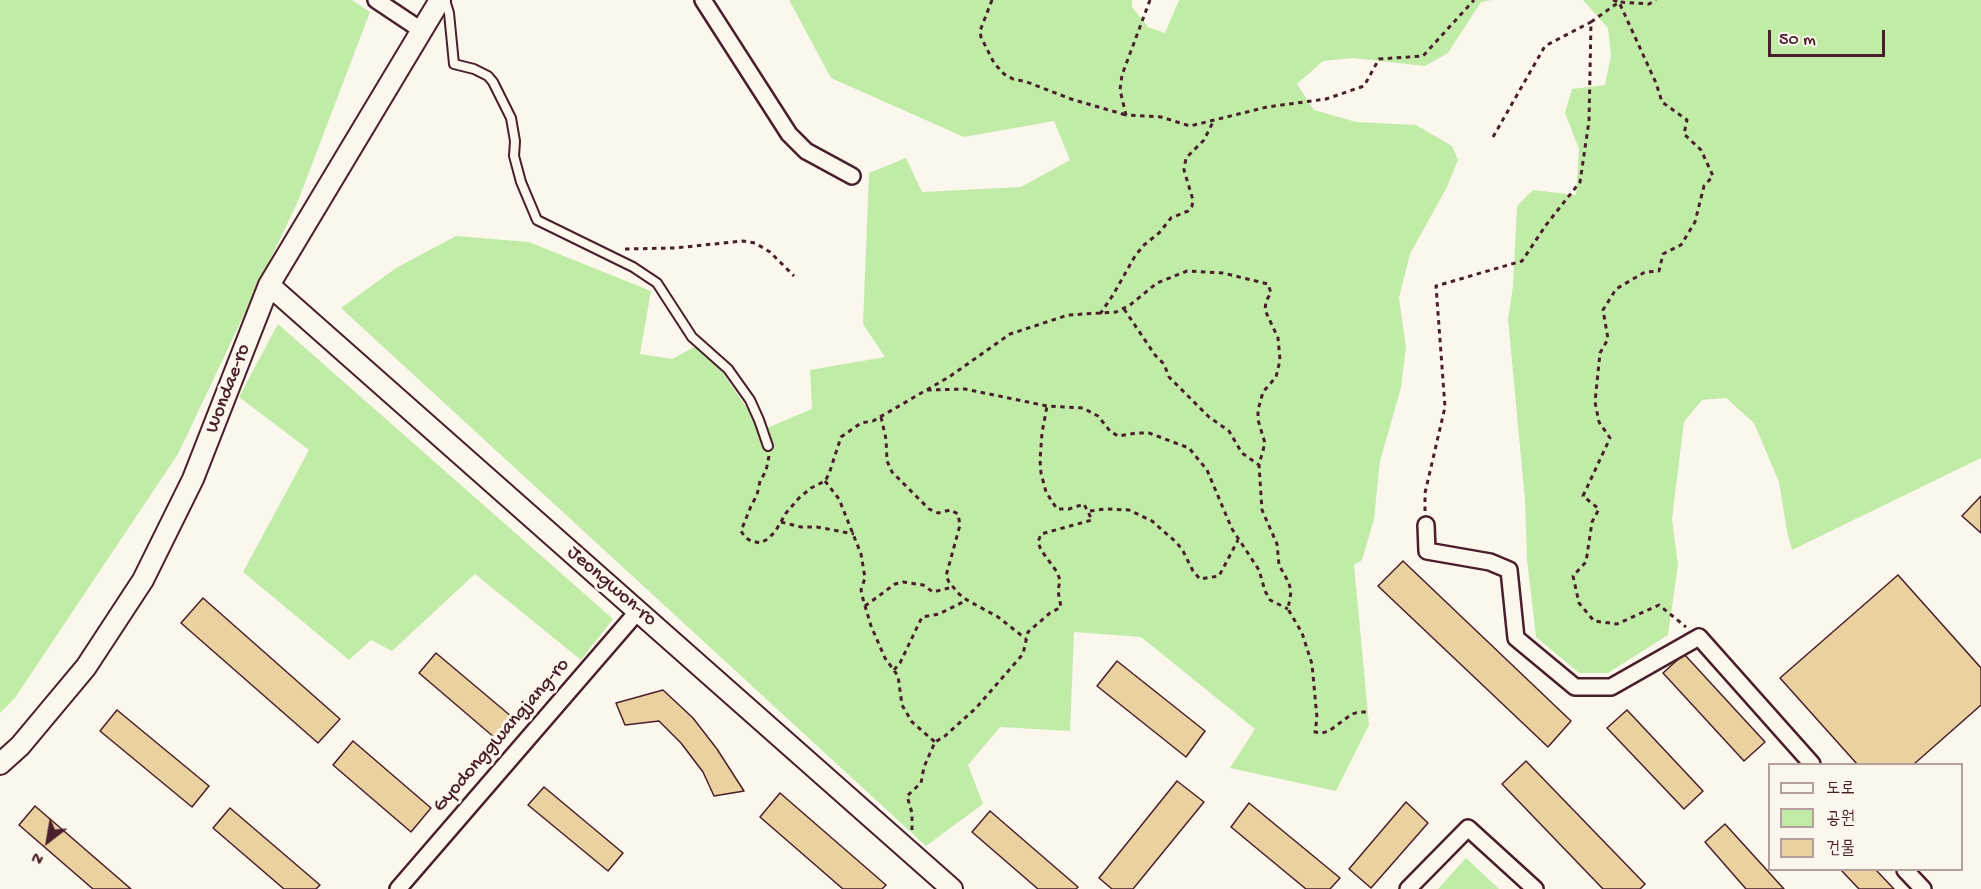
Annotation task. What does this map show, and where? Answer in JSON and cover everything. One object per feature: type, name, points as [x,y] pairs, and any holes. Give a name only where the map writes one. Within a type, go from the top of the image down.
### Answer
[{"type":"street","points":[[376,0],[421,30]]},
{"type":"street","name":"Wondae-ro","points":[[0,764],[20,746],[86,667],[143,580],[193,479],[269,285],[440,0]]},
{"type":"street","points":[[704,0],[789,134],[807,151],[852,176]]},
{"type":"street","name":"Jeongwon-ro","points":[[269,285],[907,849],[945,887]]},
{"type":"street","points":[[1426,525],[1427,551],[1491,562],[1509,570],[1516,638],[1575,687],[1611,687],[1699,638],[1810,763]]},
{"type":"street","name":"Gyodonggwangjang-ro","points":[[398,889],[638,611]]},
{"type":"street","points":[[1408,889],[1468,828],[1535,889]]},
{"type":"street","points":[[1906,871],[1923,889]]},
{"type":"lane","points":[[445,0],[449,12],[454,64],[474,69],[488,76],[493,82],[511,118],[515,141],[513,156],[537,220],[633,267],[657,283],[692,337],[728,369],[750,400],[768,446]]},
{"type":"path","points":[[992,0],[980,31],[994,63],[1004,74],[1071,99],[1126,115],[1161,117],[1190,126],[1267,107],[1326,99],[1364,86],[1379,59],[1423,56],[1474,0]]},
{"type":"path","points":[[1126,115],[1120,90],[1122,75],[1150,0]]},
{"type":"path","points":[[1613,0],[1649,4],[1656,0]]},
{"type":"path","points":[[1494,137],[1545,46],[1591,22],[1619,2]]},
{"type":"path","points":[[1619,2],[1656,83],[1662,102],[1687,120],[1684,134],[1701,150],[1713,176],[1704,186],[1695,222],[1682,245],[1663,254],[1659,271],[1645,272],[1616,290],[1603,310],[1608,339],[1599,353],[1595,402],[1599,422],[1610,438],[1583,496],[1599,510],[1592,522],[1586,562],[1573,576],[1580,603],[1594,621],[1617,624],[1659,605],[1699,638]]},
{"type":"path","points":[[1426,525],[1425,492],[1445,407],[1436,286],[1522,261],[1546,225],[1580,182],[1589,121],[1591,22]]},
{"type":"path","points":[[1100,314],[1134,256],[1171,218],[1188,212],[1192,206],[1194,200],[1184,170],[1186,158],[1204,140],[1213,121]]},
{"type":"path","points":[[596,250],[675,248],[749,242],[770,252],[794,276]]},
{"type":"path","points":[[768,446],[769,464],[741,531],[751,541],[760,543],[766,540],[799,498],[811,488],[825,481],[842,437],[861,423],[881,417],[949,377],[1010,334],[1068,315],[1100,314],[1124,309],[1157,283],[1187,271],[1222,273],[1268,284],[1271,293],[1265,310],[1278,338],[1280,360],[1276,377],[1260,399],[1258,420],[1265,443],[1259,465],[1262,510],[1277,544],[1278,565],[1289,583],[1291,592],[1288,609]]},
{"type":"path","points":[[1124,309],[1155,355],[1164,364],[1169,377],[1209,417],[1229,431],[1242,453],[1259,465]]},
{"type":"path","points":[[925,390],[964,389],[1047,406],[1083,408],[1098,416],[1110,432],[1118,435],[1149,433],[1189,448],[1207,470],[1238,540],[1258,570],[1270,600],[1288,609],[1302,633],[1315,674],[1317,718],[1315,732],[1322,734],[1352,714],[1367,712]]},
{"type":"path","points":[[907,849],[912,830],[912,813],[907,796],[921,783],[924,767],[935,742],[976,708],[1018,660],[1026,647],[1028,632],[1060,607],[1058,591],[1060,580],[1038,542],[1041,534],[1092,520],[1084,504],[1069,509],[1057,509],[1046,492],[1040,460],[1047,406]]},
{"type":"path","points":[[881,417],[886,439],[887,461],[892,472],[929,509],[938,513],[950,510],[958,514],[960,525],[946,576],[953,587],[968,600],[998,617],[1026,639]]},
{"type":"path","points":[[825,481],[839,499],[861,554],[865,578],[861,590],[865,606],[885,658],[899,682],[902,705],[912,722],[935,742]]},
{"type":"path","points":[[1089,511],[1129,510],[1152,521],[1183,550],[1193,571],[1200,579],[1219,576],[1238,540]]},
{"type":"path","points":[[781,522],[854,534]]},
{"type":"path","points":[[865,606],[888,588],[903,582],[923,585],[933,592],[953,587]]},
{"type":"path","points":[[894,670],[900,663],[922,617],[939,614],[968,600]]},
{"type":"green space","points":[[0,0],[352,0],[370,12],[298,201],[178,454],[15,698],[0,713]]},
{"type":"green space","points":[[789,0],[1132,0],[1132,7],[1148,27],[1165,33],[1179,0],[1492,0],[1481,2],[1448,53],[1425,66],[1353,58],[1323,61],[1297,84],[1314,110],[1356,122],[1416,125],[1452,146],[1458,160],[1447,187],[1410,254],[1399,298],[1406,347],[1401,388],[1380,461],[1374,519],[1362,560],[1354,565],[1369,725],[1336,791],[1230,768],[1255,729],[1141,637],[1074,632],[1070,731],[1000,727],[968,765],[983,804],[926,846],[341,308],[396,268],[456,236],[529,242],[651,291],[640,354],[672,359],[702,343],[762,430],[812,409],[810,370],[885,357],[863,324],[869,173],[906,158],[922,192],[1021,187],[1070,160],[1054,121],[964,137],[831,78]]},
{"type":"green space","points":[[1583,0],[1981,0],[1981,458],[1792,550],[1779,482],[1754,423],[1726,398],[1702,400],[1684,422],[1672,519],[1678,565],[1668,635],[1608,673],[1579,673],[1536,637],[1527,560],[1525,500],[1508,319],[1513,286],[1517,206],[1533,190],[1576,195],[1579,149],[1565,113],[1572,89],[1605,85],[1611,55],[1608,28]]},
{"type":"green space","points":[[278,324],[613,619],[581,660],[475,574],[392,651],[371,640],[349,660],[243,572],[309,450],[239,397]]},
{"type":"green space","points":[[1466,858],[1499,889],[1438,889]]},
{"type":"building","points":[[1981,496],[1981,533],[1962,516]]},
{"type":"building","points":[[1403,561],[1571,721],[1548,747],[1378,586]]},
{"type":"building","points":[[1898,575],[1981,668],[1981,705],[1915,763],[1856,763],[1780,678]]},
{"type":"building","points":[[203,598],[340,719],[318,743],[181,623]]},
{"type":"building","points":[[436,653],[512,717],[495,738],[419,673]]},
{"type":"building","points":[[1684,654],[1765,742],[1744,761],[1663,673]]},
{"type":"building","points":[[1117,661],[1205,731],[1186,757],[1097,686]]},
{"type":"building","points":[[663,690],[693,718],[717,749],[744,791],[714,796],[703,772],[681,743],[659,721],[625,725],[616,703]]},
{"type":"building","points":[[117,710],[209,786],[192,807],[100,731]]},
{"type":"building","points":[[1627,710],[1703,791],[1684,809],[1607,728]]},
{"type":"building","points":[[353,741],[431,808],[411,832],[333,765]]},
{"type":"building","points":[[1526,761],[1645,884],[1640,889],[1603,889],[1502,784]]},
{"type":"building","points":[[1177,781],[1204,802],[1133,889],[1112,889],[1099,878]]},
{"type":"building","points":[[544,787],[623,853],[608,871],[528,805]]},
{"type":"building","points":[[780,793],[886,885],[882,889],[843,889],[760,817]]},
{"type":"building","points":[[1406,802],[1428,823],[1371,888],[1349,869]]},
{"type":"building","points":[[1249,803],[1340,878],[1330,889],[1306,889],[1231,827]]},
{"type":"building","points":[[35,806],[131,889],[93,889],[19,825]]},
{"type":"building","points":[[230,808],[320,885],[316,889],[284,889],[213,828]]},
{"type":"building","points":[[990,811],[1078,887],[1076,889],[1038,889],[972,832]]},
{"type":"building","points":[[1725,824],[1784,889],[1746,889],[1705,842]]},
{"type":"building","points":[[1842,871],[1877,871],[1894,889],[1859,889]]}]
